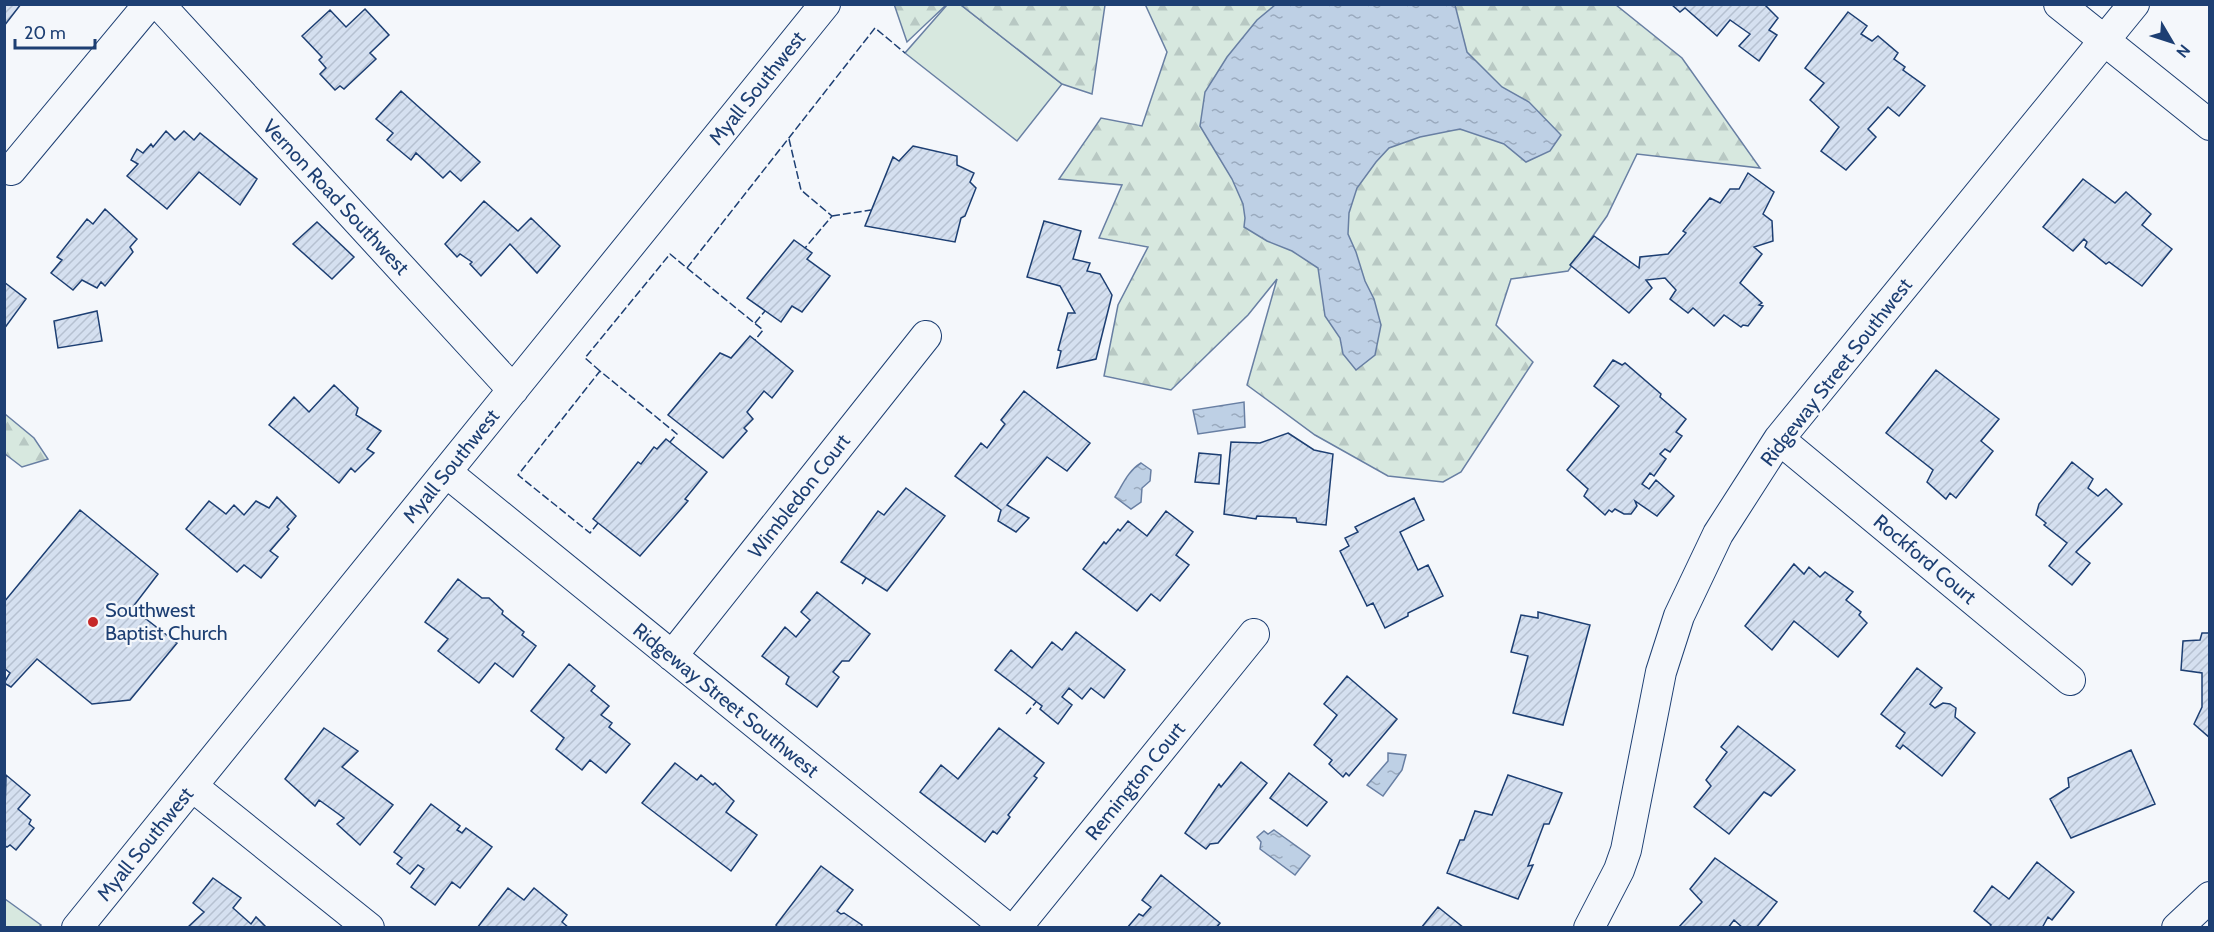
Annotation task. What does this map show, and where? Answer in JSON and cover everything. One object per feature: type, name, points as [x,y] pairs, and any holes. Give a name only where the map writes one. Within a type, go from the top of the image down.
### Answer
[{"type":"street","points":[[11,170],[149,4]]},
{"type":"street","name":"Vernon Road Southwest","points":[[159,4],[513,390]]},
{"type":"street","name":"Myall Southwest","points":[[77,927],[825,4]]},
{"type":"street","points":[[2059,4],[2210,125]]},
{"type":"street","name":"Ridgeway Street Southwest","points":[[1589,927],[1619,870],[1626,850],[1661,672],[1679,616],[1718,534],[1779,439],[2134,4]]},
{"type":"street","name":"Wimbledon Court","points":[[672,656],[926,336]]},
{"type":"street","name":"Rockford Court","points":[[1779,439],[2070,680]]},
{"type":"street","name":"Ridgeway Street Southwest","points":[[446,472],[1006,927]]},
{"type":"street","name":"Remington Court","points":[[1016,927],[1254,634]]},
{"type":"street","points":[[192,786],[369,927]]},
{"type":"street","points":[[2177,927],[2210,897]]},
{"type":"green space","points":[[894,4],[946,4],[946,5],[907,42]]},
{"type":"green space","points":[[1145,4],[1616,5],[1682,58],[1760,168],[1637,154],[1607,216],[1568,271],[1511,279],[1496,325],[1533,362],[1461,472],[1443,482],[1388,476],[1315,435],[1247,385],[1277,279],[1248,315],[1171,390],[1104,376],[1118,305],[1148,247],[1099,238],[1122,185],[1059,179],[1101,118],[1142,126],[1167,52]]},
{"type":"green space","points":[[947,5],[961,5],[1062,84],[1017,141],[905,53]]},
{"type":"green space","points":[[961,5],[1105,5],[1092,94],[1062,84]]},
{"type":"green space","points":[[5,414],[34,438],[48,459],[22,467],[5,454]]},
{"type":"green space","points":[[5,899],[41,925],[39,927],[5,927]]},
{"type":"water","points":[[1275,5],[1455,5],[1467,52],[1502,87],[1529,102],[1561,135],[1550,151],[1526,162],[1504,144],[1460,129],[1420,137],[1389,148],[1376,162],[1357,188],[1349,213],[1348,234],[1374,299],[1381,325],[1375,355],[1356,370],[1343,354],[1340,338],[1325,316],[1318,268],[1292,251],[1267,241],[1244,227],[1243,204],[1232,179],[1200,126],[1205,92],[1227,57],[1257,20]]},
{"type":"water","points":[[1244,402],[1245,427],[1198,434],[1193,410]]},
{"type":"water","points":[[1141,463],[1151,470],[1150,481],[1142,488],[1141,502],[1131,509],[1115,497],[1129,474]]},
{"type":"water","points":[[1388,753],[1406,755],[1402,770],[1383,796],[1367,785],[1388,761]]},
{"type":"water","points":[[1274,830],[1310,856],[1295,875],[1260,849],[1261,842],[1257,837],[1264,831],[1268,834]]},
{"type":"building","points":[[4,4],[21,4],[4,26]]},
{"type":"building","points":[[1671,4],[1764,4],[1778,18],[1769,30],[1777,35],[1759,61],[1739,46],[1750,34],[1730,20],[1717,36],[1685,8],[1680,12]]},
{"type":"building","points":[[365,9],[389,35],[370,53],[376,59],[344,89],[340,86],[335,90],[320,74],[326,68],[319,60],[322,57],[302,36],[330,10],[346,27]]},
{"type":"building","points":[[1848,12],[1867,26],[1861,34],[1872,41],[1878,36],[1898,53],[1894,59],[1905,67],[1903,70],[1925,86],[1899,116],[1888,107],[1868,129],[1876,137],[1846,170],[1821,151],[1839,127],[1810,100],[1824,83],[1805,68]]},
{"type":"building","points":[[401,91],[480,162],[461,181],[450,171],[443,178],[416,153],[411,160],[387,140],[393,133],[376,119]]},
{"type":"building","points":[[166,131],[175,140],[184,131],[194,140],[200,133],[257,179],[240,205],[199,172],[167,209],[127,176],[138,164],[131,160],[137,149],[143,153],[151,144],[153,147]]},
{"type":"building","points":[[913,146],[957,156],[957,165],[974,173],[970,182],[976,188],[965,216],[961,218],[955,242],[865,226],[893,157],[899,161]]},
{"type":"building","points":[[1748,173],[1774,192],[1763,214],[1772,221],[1773,241],[1754,247],[1762,254],[1740,283],[1762,303],[1759,305],[1763,306],[1748,326],[1741,327],[1724,315],[1714,326],[1693,308],[1688,313],[1670,299],[1676,290],[1665,278],[1646,280],[1652,288],[1629,313],[1570,265],[1594,236],[1639,268],[1640,257],[1668,254],[1686,233],[1683,231],[1710,198],[1720,203],[1730,189],[1739,189]]},
{"type":"building","points":[[2083,179],[2115,203],[2126,192],[2151,214],[2142,225],[2172,249],[2142,286],[2109,262],[2106,264],[2085,247],[2087,242],[2084,239],[2073,251],[2043,227]]},
{"type":"building","points":[[484,201],[518,231],[531,218],[560,246],[537,273],[510,244],[481,276],[470,264],[472,262],[460,254],[457,257],[445,244]]},
{"type":"building","points":[[105,209],[137,239],[130,247],[133,252],[105,286],[101,282],[97,288],[82,280],[73,290],[51,273],[62,260],[57,257],[87,219],[93,224]]},
{"type":"building","points":[[1044,221],[1081,231],[1073,259],[1090,263],[1087,271],[1100,274],[1112,295],[1096,359],[1057,368],[1061,351],[1058,350],[1068,313],[1075,313],[1060,286],[1027,277]]},
{"type":"building","points":[[317,222],[354,257],[332,279],[293,244]]},
{"type":"building","points":[[794,240],[812,253],[807,259],[830,276],[802,312],[792,306],[781,322],[747,298]]},
{"type":"building","points":[[4,282],[26,299],[4,329]]},
{"type":"building","points":[[97,311],[102,341],[58,348],[54,321]]},
{"type":"building","points":[[750,336],[793,371],[772,398],[764,391],[747,412],[753,419],[744,428],[747,431],[723,458],[668,415],[720,353],[731,358]]},
{"type":"building","points":[[1613,360],[1622,365],[1625,363],[1686,419],[1676,432],[1682,436],[1670,452],[1665,449],[1660,454],[1666,459],[1654,476],[1650,473],[1642,484],[1649,489],[1656,480],[1674,496],[1657,516],[1635,501],[1637,506],[1631,514],[1624,514],[1615,509],[1612,512],[1609,510],[1605,515],[1584,496],[1588,489],[1567,470],[1619,406],[1594,386]]},
{"type":"building","points":[[1936,370],[1999,419],[1981,441],[1993,451],[1956,498],[1950,493],[1946,499],[1927,482],[1933,470],[1886,433]]},
{"type":"building","points":[[334,385],[358,408],[356,415],[381,431],[367,449],[374,453],[355,472],[351,468],[339,483],[269,425],[294,397],[309,412]]},
{"type":"building","points":[[1024,391],[1090,443],[1067,471],[1047,457],[1007,505],[1029,518],[1016,532],[998,521],[1001,510],[955,476],[981,443],[987,448],[1005,424],[1001,420]]},
{"type":"building","points":[[1288,433],[1314,450],[1333,454],[1326,525],[1297,522],[1296,518],[1257,516],[1256,519],[1224,514],[1231,442],[1260,443]]},
{"type":"building","points":[[666,439],[707,472],[685,499],[688,501],[640,556],[593,519],[638,462],[641,464],[654,447],[657,449]]},
{"type":"building","points":[[1199,453],[1221,455],[1219,484],[1195,482]]},
{"type":"building","points":[[2072,462],[2093,479],[2088,488],[2098,496],[2106,489],[2122,504],[2076,552],[2090,563],[2072,585],[2049,566],[2067,543],[2044,525],[2046,523],[2036,515],[2039,504]]},
{"type":"building","points":[[906,488],[945,516],[887,591],[841,562],[878,511],[884,515]]},
{"type":"building","points":[[277,497],[296,516],[287,527],[289,529],[270,551],[278,557],[261,578],[244,565],[237,572],[186,529],[209,501],[226,514],[234,505],[244,515],[256,501],[269,508]]},
{"type":"building","points":[[1414,498],[1424,520],[1400,532],[1418,570],[1428,565],[1443,596],[1408,613],[1408,616],[1385,628],[1373,603],[1367,606],[1340,551],[1349,546],[1345,538],[1358,532],[1355,527]]},
{"type":"building","points":[[80,510],[158,574],[132,608],[177,643],[130,700],[92,704],[37,659],[11,687],[4,683],[10,673],[4,668],[4,602]]},
{"type":"building","points":[[1166,511],[1193,532],[1176,555],[1189,565],[1160,601],[1151,594],[1137,611],[1083,569],[1104,542],[1106,544],[1128,521],[1147,536]]},
{"type":"building","points":[[1794,564],[1804,574],[1809,567],[1820,577],[1825,572],[1853,592],[1846,600],[1861,612],[1859,615],[1867,623],[1838,657],[1794,621],[1772,650],[1745,626]]},
{"type":"building","points":[[458,579],[482,598],[489,598],[503,611],[502,614],[524,632],[522,635],[536,646],[513,677],[495,663],[479,683],[438,651],[448,639],[425,622]]},
{"type":"building","points":[[817,592],[870,634],[849,661],[842,661],[833,672],[839,677],[817,707],[786,684],[789,677],[762,656],[785,627],[796,637],[810,620],[801,612]]},
{"type":"building","points":[[1538,612],[1590,625],[1563,725],[1513,713],[1528,656],[1511,652],[1521,615],[1538,618]]},
{"type":"building","points":[[1076,632],[1125,670],[1104,698],[1091,688],[1082,699],[1069,688],[1062,697],[1072,705],[1058,724],[1040,709],[1042,706],[995,670],[1011,650],[1032,668],[1052,642],[1062,650]]},
{"type":"building","points":[[2202,633],[2210,633],[2210,738],[2194,724],[2202,707],[2202,673],[2181,670],[2183,641],[2200,640]]},
{"type":"building","points":[[569,664],[595,686],[591,691],[609,706],[601,715],[612,723],[609,727],[630,744],[606,773],[590,760],[582,770],[556,749],[564,738],[531,711]]},
{"type":"building","points":[[1917,668],[1942,688],[1930,704],[1935,708],[1943,703],[1950,704],[1956,708],[1955,717],[1975,733],[1942,776],[1903,745],[1900,749],[1896,746],[1905,733],[1881,714]]},
{"type":"building","points":[[1347,676],[1397,719],[1349,776],[1346,773],[1343,777],[1329,764],[1332,760],[1314,745],[1337,715],[1324,704]]},
{"type":"building","points":[[1738,726],[1795,770],[1771,796],[1764,792],[1729,834],[1694,807],[1711,786],[1706,780],[1727,752],[1721,747]]},
{"type":"building","points":[[324,728],[358,751],[342,767],[393,805],[360,845],[337,824],[344,818],[319,800],[315,806],[285,779]]},
{"type":"building","points":[[999,728],[1044,763],[1034,776],[1037,778],[1008,815],[1010,817],[997,834],[993,831],[985,842],[920,792],[941,765],[958,779]]},
{"type":"building","points":[[2131,750],[2155,804],[2071,838],[2050,799],[2069,787],[2068,778]]},
{"type":"building","points":[[1241,762],[1267,783],[1218,843],[1210,844],[1206,849],[1185,833],[1219,784],[1221,787]]},
{"type":"building","points":[[675,763],[697,780],[701,775],[713,785],[715,783],[734,801],[726,812],[757,835],[731,871],[642,803]]},
{"type":"building","points":[[1289,773],[1327,802],[1307,826],[1270,798]]},
{"type":"building","points":[[6,775],[30,795],[18,809],[31,820],[29,824],[34,828],[16,850],[10,845],[7,847],[4,845]]},
{"type":"building","points":[[1508,775],[1562,793],[1549,824],[1544,824],[1528,866],[1533,865],[1518,899],[1447,873],[1460,840],[1464,840],[1475,811],[1492,815]]},
{"type":"building","points":[[431,804],[460,826],[457,830],[462,833],[466,828],[492,847],[460,888],[452,882],[435,905],[411,887],[424,869],[418,865],[410,874],[397,864],[402,858],[394,852]]},
{"type":"building","points":[[1715,858],[1777,902],[1756,928],[1743,928],[1734,920],[1728,928],[1678,928],[1702,902],[1690,889]]},
{"type":"building","points":[[2037,862],[2074,892],[2052,920],[2048,917],[2042,928],[1989,928],[1991,925],[1974,911],[1992,886],[2009,899]]},
{"type":"building","points":[[821,866],[853,890],[837,911],[862,925],[861,928],[778,928],[776,925]]},
{"type":"building","points":[[1161,875],[1220,923],[1216,928],[1127,928],[1139,914],[1143,916],[1151,907],[1142,900]]},
{"type":"building","points":[[213,878],[241,898],[233,908],[251,924],[256,917],[267,928],[187,928],[204,912],[193,903]]},
{"type":"building","points":[[508,888],[524,900],[534,888],[567,915],[562,922],[569,928],[477,928]]},
{"type":"building","points":[[1438,907],[1464,928],[1421,928]]},
{"type":"fence","points":[[600,371],[585,358],[670,254],[687,268],[875,28],[905,53]]},
{"type":"fence","points":[[789,139],[801,190],[832,216],[805,248]]},
{"type":"fence","points":[[832,216],[871,210]]},
{"type":"fence","points":[[687,268],[763,330],[755,340]]},
{"type":"fence","points":[[755,323],[765,311]]},
{"type":"fence","points":[[598,523],[590,533],[518,475],[600,371],[677,434],[670,442]]},
{"type":"fence","points":[[862,584],[866,578]]},
{"type":"fence","points":[[1026,714],[1036,702]]},
{"type":"place","name":"Southwest Baptist Church","points":[[93,622]]}]
